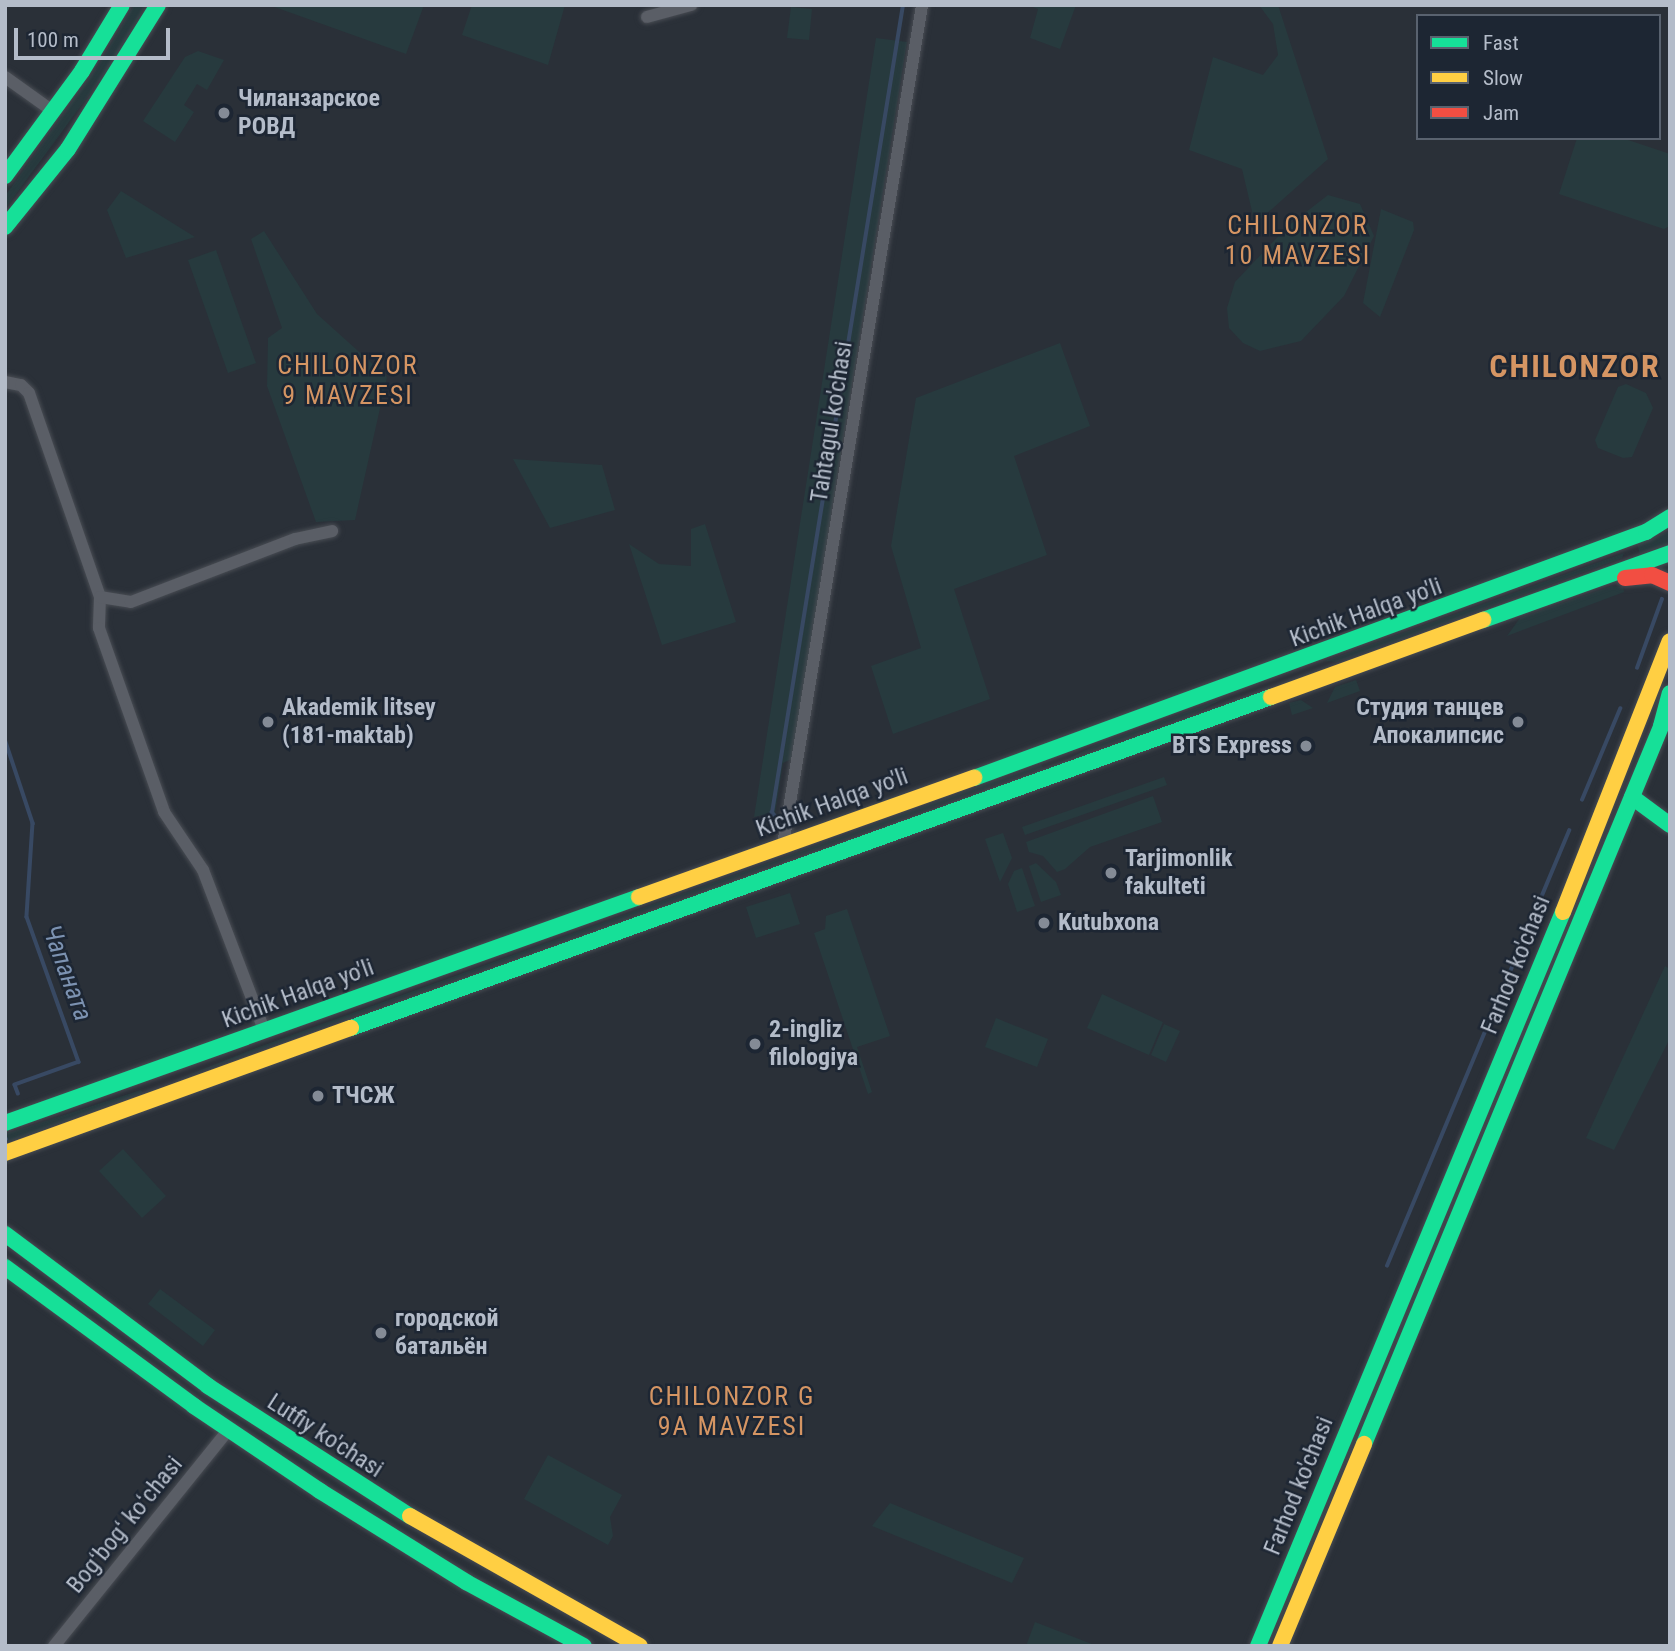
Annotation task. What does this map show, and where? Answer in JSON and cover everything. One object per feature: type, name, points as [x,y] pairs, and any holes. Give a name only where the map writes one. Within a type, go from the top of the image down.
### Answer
[{"type":"main road","points":[[5,176],[54,112],[122,5]]},
{"type":"main road","points":[[5,227],[68,149],[158,5]]},
{"type":"main road","name":"Kichik Halqa yo'li","points":[[5,1123],[1056,748],[1646,532],[1670,517]]},
{"type":"main road","points":[[1646,532],[1670,526]]},
{"type":"main road","points":[[1528,602],[1625,562],[1630,550],[1618,542]]},
{"type":"main road","name":"Kichik Halqa yo'li","points":[[5,1153],[1670,553]]},
{"type":"main road","points":[[1528,602],[1639,574],[1670,583]]},
{"type":"main road","name":"Farhod ko'chasi","points":[[1258,1646],[1614,788],[1670,641]]},
{"type":"main road","points":[[1661,726],[1670,693]]},
{"type":"main road","name":"Farhod ko'chasi","points":[[1280,1646],[1670,705]]},
{"type":"main road","points":[[1056,748],[1052,763],[1064,772]]},
{"type":"main road","points":[[1614,788],[1632,797],[1670,825]]},
{"type":"main road","points":[[161,1067],[155,1081],[160,1089],[171,1091]]},
{"type":"main road","name":"Lutfiy ko'chasi","points":[[5,1234],[208,1386],[403,1514],[640,1646]]},
{"type":"main road","name":"Lutfiy ko'chasi","points":[[5,1267],[228,1430],[436,1564],[584,1646]]},
{"type":"main road","points":[[1398,1304],[1418,1312]]},
{"type":"main road","points":[[194,1406],[208,1386]]},
{"type":"street","points":[[647,17],[691,5]]},
{"type":"street","name":"Tahtagul ko'chasi","points":[[783,845],[920,6]]},
{"type":"street","points":[[5,77],[54,112]]},
{"type":"street","points":[[5,382],[21,385],[29,393],[100,597],[98,613],[164,812],[203,870],[264,1030]]},
{"type":"street","points":[[98,613],[311,534],[332,531]]},
{"type":"street","points":[[100,597],[131,601]]},
{"type":"street","name":"Bogʻbogʻ koʻchasi","points":[[54,1646],[228,1430]]},
{"type":"green space","points":[[134,5],[146,5],[108,69],[5,209],[5,196],[100,63]]},
{"type":"green space","points":[[269,5],[424,5],[406,54]]},
{"type":"green space","points":[[472,5],[565,5],[548,65],[462,35]]},
{"type":"green space","points":[[1028,5],[1076,5],[1060,49],[1030,38],[1038,9]]},
{"type":"green space","points":[[1259,5],[1278,5],[1328,159],[1255,224],[1242,169],[1189,150],[1213,57],[1263,75],[1278,55],[1273,24]]},
{"type":"green space","points":[[791,7],[812,9],[809,40],[787,38]]},
{"type":"green space","points":[[876,38],[907,42],[792,759],[783,763],[775,813],[754,817]]},
{"type":"green space","points":[[198,51],[224,60],[207,90],[197,84],[184,105],[194,112],[175,142],[143,121],[185,57]]},
{"type":"green space","points":[[1576,140],[1628,140],[1670,154],[1670,226],[1664,229],[1559,194]]},
{"type":"green space","points":[[121,191],[195,237],[126,258],[107,210]]},
{"type":"green space","points":[[1328,195],[1360,204],[1374,236],[1344,296],[1301,341],[1260,351],[1243,343],[1229,328],[1227,308],[1235,282],[1288,226]]},
{"type":"green space","points":[[1381,209],[1413,222],[1414,230],[1380,317],[1363,303]]},
{"type":"green space","points":[[264,231],[317,314],[387,377],[355,520],[316,522],[267,386],[268,338],[282,328],[251,239]]},
{"type":"green space","points":[[216,250],[256,363],[228,373],[188,260]]},
{"type":"green space","points":[[1060,343],[1090,426],[1014,456],[1047,555],[954,589],[990,699],[893,734],[871,666],[921,648],[891,546],[916,398]]},
{"type":"green space","points":[[1626,384],[1646,393],[1653,408],[1632,457],[1623,458],[1598,448],[1595,440],[1618,387]]},
{"type":"green space","points":[[513,459],[602,465],[615,510],[550,528]]},
{"type":"green space","points":[[705,524],[736,622],[662,645],[629,544],[659,564],[691,566],[691,529]]},
{"type":"green space","points":[[1670,531],[1670,544],[1640,554],[1637,544]]},
{"type":"green space","points":[[1624,553],[1622,558],[1396,641],[1337,662],[1325,661]]},
{"type":"green space","points":[[1612,586],[1623,587],[1624,592],[1507,636],[1520,618]]},
{"type":"green space","points":[[1356,680],[1360,691],[1327,703],[1335,687]]},
{"type":"green space","points":[[1222,699],[1194,714],[1064,761],[1095,745]]},
{"type":"green space","points":[[1301,700],[1313,708],[1292,715],[1289,703]]},
{"type":"green space","points":[[1041,764],[1043,768],[171,1082],[256,1048]]},
{"type":"green space","points":[[1164,777],[1167,785],[1025,835],[1022,827]]},
{"type":"green space","points":[[1153,796],[1162,822],[1090,847],[1065,869],[1057,872],[1043,856],[1029,852],[1026,842]]},
{"type":"green space","points":[[1003,833],[1012,858],[1000,882],[985,839]]},
{"type":"green space","points":[[1036,863],[1056,882],[1061,895],[1041,902],[1029,866]]},
{"type":"green space","points":[[1022,868],[1035,906],[1017,912],[1008,884],[1014,871]]},
{"type":"green space","points":[[790,893],[800,924],[756,938],[746,907]]},
{"type":"green space","points":[[847,909],[890,1036],[857,1047],[872,1092],[868,1094],[814,933],[825,929],[826,916]]},
{"type":"green space","points":[[1665,966],[1670,969],[1670,1038],[1614,1150],[1586,1138]]},
{"type":"green space","points":[[1102,994],[1163,1022],[1149,1055],[1087,1028]]},
{"type":"green space","points":[[996,1018],[1048,1039],[1037,1067],[985,1047]]},
{"type":"green space","points":[[1164,1024],[1180,1031],[1166,1062],[1151,1055]]},
{"type":"green space","points":[[141,1090],[143,1093],[5,1143],[5,1134]]},
{"type":"green space","points":[[123,1149],[166,1196],[142,1218],[99,1171]]},
{"type":"green space","points":[[160,1289],[215,1330],[203,1346],[148,1304]]},
{"type":"green space","points":[[548,1455],[622,1495],[610,1517],[613,1536],[608,1545],[524,1499]]},
{"type":"green space","points":[[890,1503],[1024,1558],[1012,1583],[872,1526]]},
{"type":"green space","points":[[1035,1622],[1097,1646],[1026,1646]]},
{"type":"waterway","points":[[779,821],[772,813],[903,5]]},
{"type":"waterway","points":[[1637,668],[1662,599]]},
{"type":"waterway","points":[[1582,800],[1620,709]]},
{"type":"waterway","name":"Чапаната","points":[[5,739],[33,823],[27,917],[79,1062],[15,1085],[18,1093]]},
{"type":"waterway","points":[[1387,1266],[1569,830]]},
{"type":"traffic: fast","points":[[5,176],[82,71],[122,5]]},
{"type":"traffic: fast","points":[[5,227],[68,149],[158,5]]},
{"type":"traffic: fast","points":[[974,778],[1646,532],[1670,517]]},
{"type":"traffic: fast","points":[[1483,620],[1670,553]]},
{"type":"traffic: fast","points":[[1661,726],[1670,693]]},
{"type":"traffic: fast","points":[[351,1028],[1271,697]]},
{"type":"traffic: fast","points":[[1364,1444],[1667,712]]},
{"type":"traffic: fast","points":[[1632,797],[1670,825]]},
{"type":"traffic: fast","points":[[5,1123],[639,897]]},
{"type":"traffic: fast","points":[[1258,1646],[1563,912]]},
{"type":"traffic: fast","points":[[5,1234],[208,1386],[410,1516]]},
{"type":"traffic: fast","points":[[5,1267],[194,1406],[320,1491],[466,1582],[584,1646]]},
{"type":"traffic: slow","points":[[1271,697],[1483,620]]},
{"type":"traffic: slow","points":[[1563,912],[1670,641]]},
{"type":"traffic: slow","points":[[639,897],[974,778]]},
{"type":"traffic: slow","points":[[5,1153],[351,1028]]},
{"type":"traffic: slow","points":[[1280,1646],[1364,1444]]},
{"type":"traffic: slow","points":[[410,1516],[640,1646]]},
{"type":"traffic: jam","points":[[1625,578],[1652,575],[1670,583]]},
{"type":"place","name":"Чиланзарское РОВД","points":[[224,113]]},
{"type":"place","name":"Akademik litsey (181-maktab)","points":[[268,722]]},
{"type":"place","name":"Студия танцев Апокалипсис","points":[[1518,722]]},
{"type":"place","name":"BTS Express","points":[[1306,746]]},
{"type":"place","name":"Tarjimonlik fakulteti","points":[[1111,873]]},
{"type":"place","name":"Kutubxona","points":[[1044,923]]},
{"type":"place","name":"2-ingliz filologiya","points":[[755,1044]]},
{"type":"place","name":"ТЧСЖ","points":[[318,1096]]},
{"type":"place","name":"городской батальён","points":[[381,1333]]},
{"type":"district","name":"CHILONZOR 10 MAVZESI","points":[[1298,241]]},
{"type":"district","name":"CHILONZOR","points":[[1575,366]]},
{"type":"district","name":"CHILONZOR 9 MAVZESI","points":[[348,381]]},
{"type":"district","name":"CHILONZOR G 9A MAVZESI","points":[[732,1412]]}]
